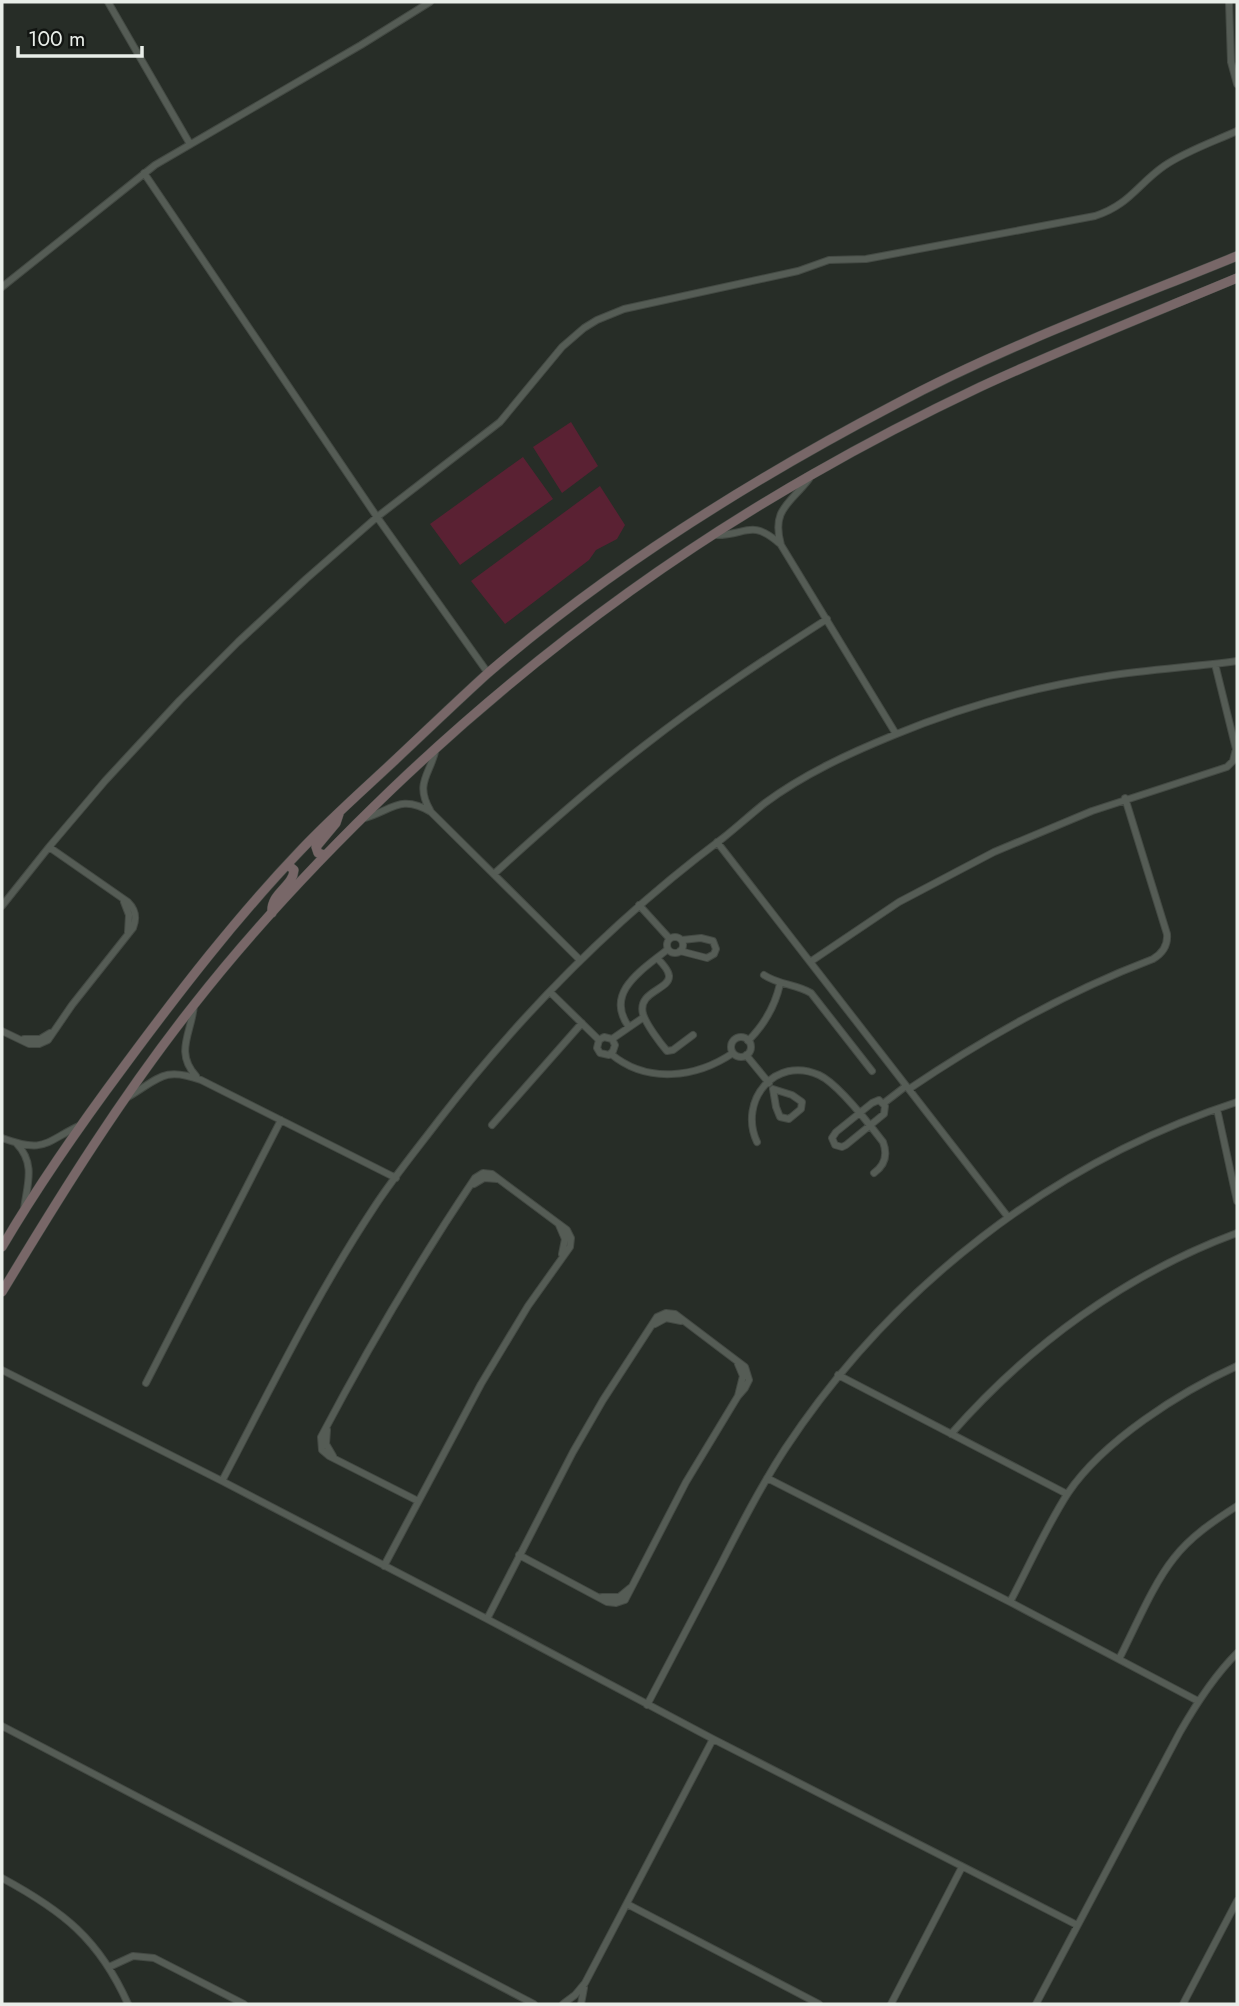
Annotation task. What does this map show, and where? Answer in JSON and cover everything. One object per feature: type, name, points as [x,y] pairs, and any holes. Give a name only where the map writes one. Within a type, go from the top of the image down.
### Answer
[{"type":"street","points":[[108,2],[190,144]]},
{"type":"street","points":[[2,287],[144,173],[430,2]]},
{"type":"street","points":[[1229,2],[1231,62],[1237,84]]},
{"type":"street","points":[[2,906],[128,756],[228,652],[377,517],[491,429],[508,413],[562,348],[584,328],[610,314],[639,305],[798,271],[829,260],[866,259],[1095,216],[1122,204],[1172,161],[1237,131]]},
{"type":"street","points":[[144,173],[377,517],[488,673]]},
{"type":"street","points":[[2,1247],[81,1125],[177,996],[250,908],[339,812],[488,673],[629,565],[803,454],[973,366],[1237,256]]},
{"type":"street","points":[[2,1292],[58,1199],[127,1097],[194,1005],[272,913],[360,819],[437,747],[553,648],[712,535],[812,475],[908,423],[983,386],[1237,278]]},
{"type":"street","points":[[781,545],[777,528],[779,515],[812,475]]},
{"type":"street","points":[[712,535],[752,529],[767,533],[781,545],[896,734]]},
{"type":"street","points":[[494,874],[563,812],[646,744],[728,684],[827,619]]},
{"type":"street","points":[[222,1481],[334,1271],[375,1205],[470,1081],[550,992],[580,960],[671,877],[765,803],[790,787],[842,758],[896,734],[974,707],[1054,686],[1135,672],[1237,661]]},
{"type":"street","points":[[810,962],[879,915],[962,868],[1037,833],[1125,799],[1223,769],[1233,761],[1236,749],[1214,664]]},
{"type":"street","points":[[430,812],[423,796],[423,783],[437,747]]},
{"type":"street","points":[[884,1103],[1028,1016],[1080,989],[1162,953],[1167,944],[1167,934],[1125,799]]},
{"type":"street","points":[[360,819],[404,803],[416,804],[430,812],[580,960]]},
{"type":"street","points":[[325,855],[318,853],[316,847],[334,826],[339,812]]},
{"type":"street","points":[[717,842],[1008,1217]]},
{"type":"street","points":[[2,1031],[29,1044],[48,1040],[133,928],[136,917],[132,906],[49,847]]},
{"type":"street","points":[[272,913],[274,899],[294,875],[294,870],[288,864]]},
{"type":"street","points":[[639,905],[669,938]]},
{"type":"street","points":[[680,951],[682,940],[678,936],[669,938],[666,943],[668,949],[675,953],[680,951],[707,958],[712,956],[716,949],[715,943],[708,939],[682,940]]},
{"type":"street","points":[[629,1027],[621,1007],[624,991],[630,981],[668,949]]},
{"type":"street","points":[[657,958],[669,978],[646,998],[642,1007],[644,1017],[667,1051],[673,1050],[693,1035]]},
{"type":"street","points":[[764,975],[780,984],[803,989],[815,997],[872,1071]]},
{"type":"street","points":[[748,1041],[771,1010],[780,984]]},
{"type":"street","points":[[550,992],[599,1040]]},
{"type":"street","points":[[194,1005],[185,1055],[190,1069],[201,1080]]},
{"type":"street","points":[[612,1040],[644,1017]]},
{"type":"street","points":[[492,1125],[582,1023]]},
{"type":"street","points":[[611,1054],[615,1048],[612,1040],[604,1037],[599,1040],[598,1051],[603,1055],[611,1054],[640,1071],[668,1075],[707,1068],[733,1053]]},
{"type":"street","points":[[733,1053],[731,1044],[740,1037],[748,1041],[750,1048],[746,1055]]},
{"type":"street","points":[[733,1053],[746,1055]]},
{"type":"street","points":[[746,1055],[773,1089],[780,1118],[789,1119],[802,1109],[799,1099],[773,1089]]},
{"type":"street","points":[[757,1142],[752,1129],[752,1107],[758,1093],[780,1074],[794,1071],[816,1073],[834,1086],[883,1142],[883,1163],[874,1173]]},
{"type":"street","points":[[127,1097],[164,1074],[180,1073],[201,1080],[396,1178]]},
{"type":"street","points":[[874,1101],[884,1103],[884,1114],[844,1146],[839,1147],[834,1143],[834,1133],[874,1101]]},
{"type":"street","points":[[647,1704],[767,1478],[802,1424],[838,1376],[879,1329],[922,1286],[1008,1217],[1080,1172],[1129,1146],[1237,1102]]},
{"type":"street","points":[[1217,1109],[1237,1200]]},
{"type":"street","points":[[146,1383],[281,1120]]},
{"type":"street","points":[[2,1138],[24,1145],[43,1145],[81,1125]]},
{"type":"street","points":[[15,1143],[25,1154],[30,1168],[24,1210]]},
{"type":"street","points":[[384,1566],[494,1360],[570,1247],[571,1238],[567,1230],[492,1174],[475,1178],[426,1252],[328,1424],[326,1444],[337,1460],[418,1501]]},
{"type":"street","points":[[951,1434],[1009,1374],[1073,1321],[1119,1290],[1167,1263],[1237,1233]]},
{"type":"street","points":[[487,1619],[519,1555],[589,1423],[649,1330],[666,1318],[677,1319],[733,1358],[740,1366],[742,1387],[685,1482],[628,1596],[621,1602],[612,1603],[519,1555]]},
{"type":"street","points":[[1010,1602],[1068,1494],[1092,1464],[1140,1423],[1190,1391],[1237,1366]]},
{"type":"street","points":[[3,1370],[487,1619],[713,1740],[1077,1925]]},
{"type":"street","points":[[838,1376],[1068,1494]]},
{"type":"street","points":[[767,1478],[1198,1701]]},
{"type":"street","points":[[1119,1659],[1174,1557],[1187,1543],[1237,1506]]},
{"type":"street","points":[[1036,2004],[1180,1732],[1198,1701],[1237,1653]]},
{"type":"street","points":[[2,1726],[531,2003]]},
{"type":"street","points":[[581,2004],[586,1983],[713,1740]]},
{"type":"street","points":[[891,2004],[962,1867]]},
{"type":"street","points":[[2,1878],[61,1914],[87,1939],[109,1967],[128,2004]]},
{"type":"street","points":[[1183,2004],[1237,1901]]},
{"type":"street","points":[[626,1904],[820,2004]]},
{"type":"street","points":[[109,1967],[132,1956],[154,1958],[244,2004]]},
{"type":"street","points":[[564,2004],[586,1983]]},
{"type":"shaded area","points":[[571,422],[598,466],[562,493],[533,447]]},
{"type":"shaded area","points":[[523,457],[553,499],[460,565],[430,524]]},
{"type":"shaded area","points":[[600,486],[625,525],[617,539],[596,550],[589,560],[505,624],[471,581]]}]
